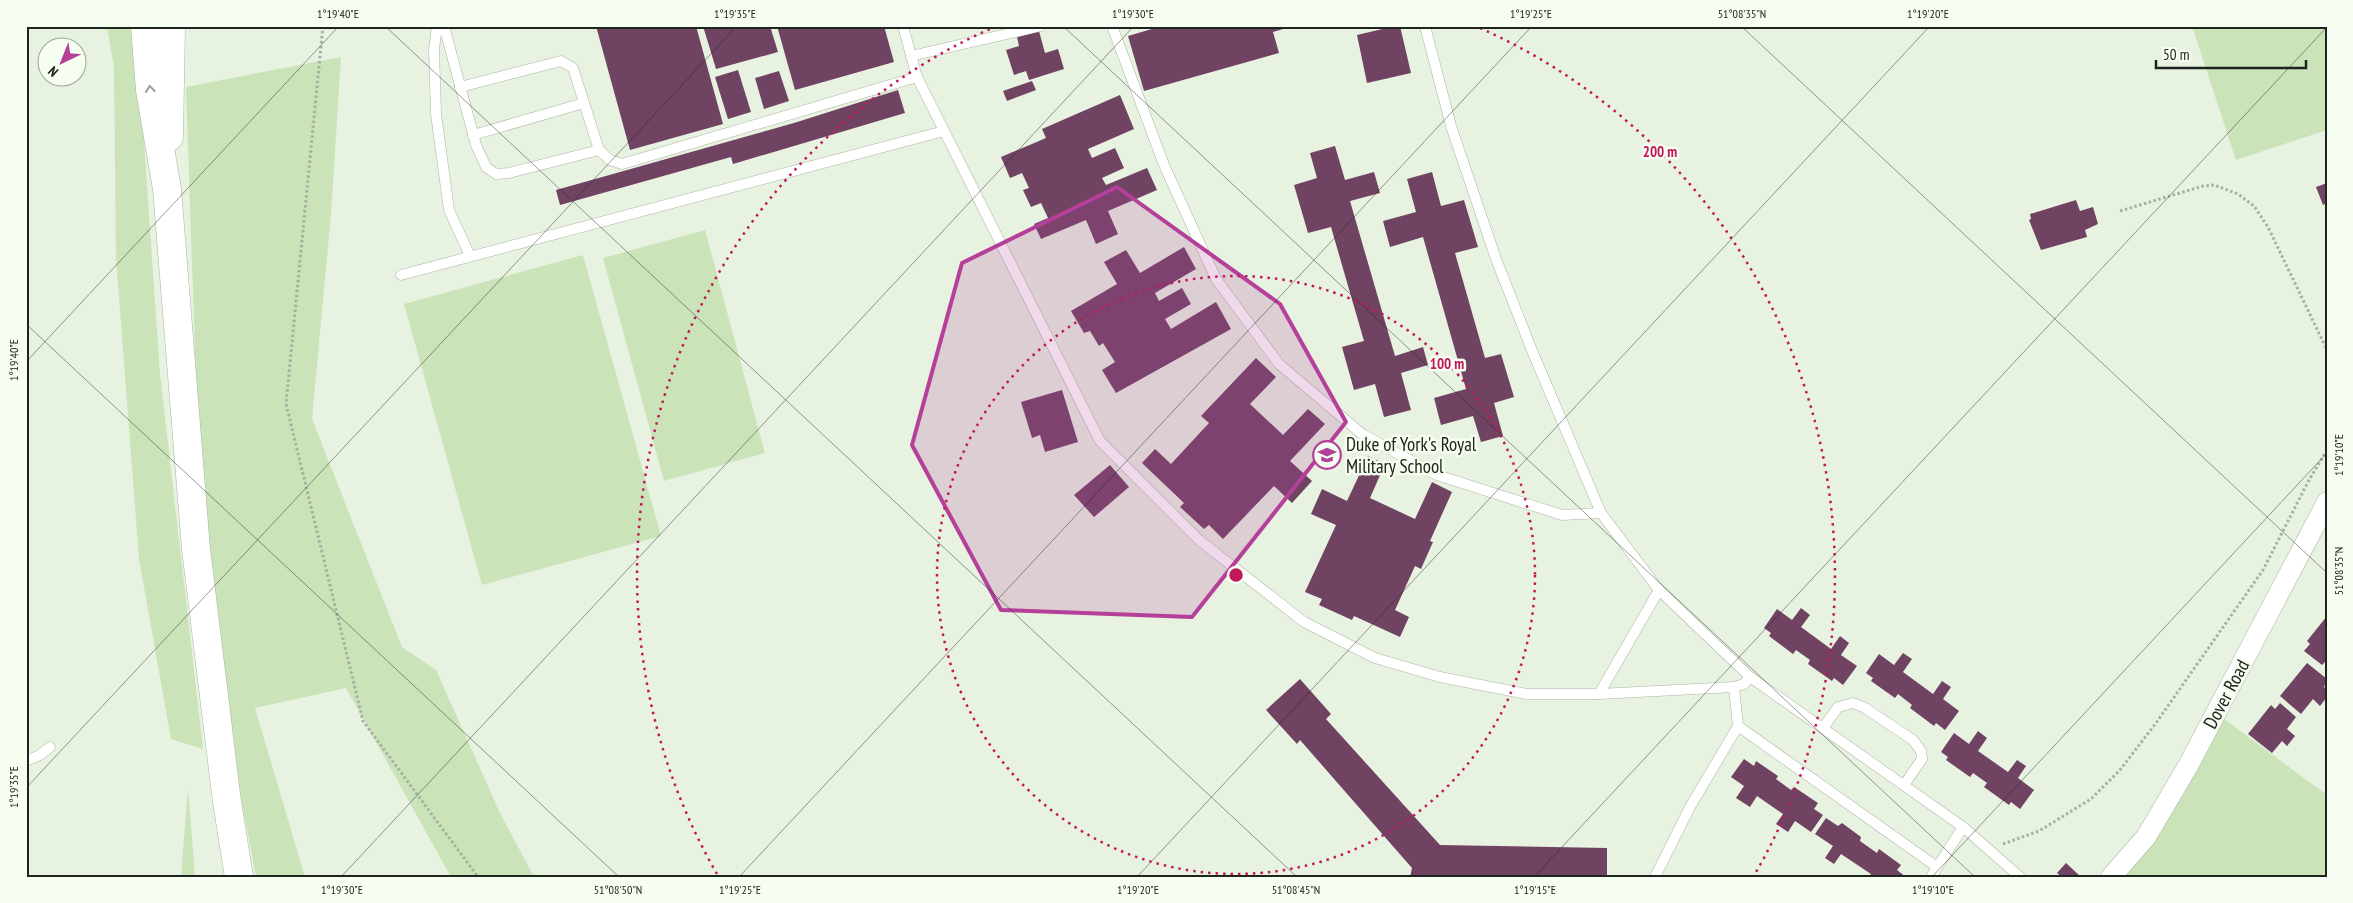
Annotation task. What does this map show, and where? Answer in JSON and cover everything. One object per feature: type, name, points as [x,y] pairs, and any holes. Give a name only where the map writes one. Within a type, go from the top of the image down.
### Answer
[{"type":"highway","points":[[145,26],[150,90],[167,189],[196,549],[227,802],[239,877]]},
{"type":"highway","points":[[167,189],[171,91],[171,26]]},
{"type":"street","name":"Dover Road","points":[[2111,877],[2146,837],[2188,766],[2327,502]]},
{"type":"lane","points":[[437,26],[434,49],[436,114],[449,210],[470,256]]},
{"type":"lane","points":[[444,26],[473,135],[486,167],[496,174],[509,173],[599,150]]},
{"type":"lane","points":[[903,26],[917,77],[1100,441],[1199,540],[1304,622],[1375,658],[1440,677],[1527,694],[1599,694],[1734,687],[1744,684],[1750,677]]},
{"type":"lane","points":[[911,56],[1041,26]]},
{"type":"lane","points":[[1112,26],[1164,165],[1216,279],[1279,364],[1362,434],[1437,475],[1562,515],[1601,513]]},
{"type":"lane","points":[[1425,26],[1451,126],[1496,259],[1533,353],[1601,513],[1659,590],[1750,677],[1963,827],[2020,877]]},
{"type":"lane","points":[[460,87],[561,61],[574,68],[599,150],[610,160],[622,164],[917,77]]},
{"type":"lane","points":[[473,135],[584,103]]},
{"type":"lane","points":[[401,275],[944,131]]},
{"type":"lane","points":[[1599,694],[1659,590]]},
{"type":"lane","points":[[1734,687],[1735,713],[1738,726],[1937,867]]},
{"type":"lane","points":[[1823,728],[1838,707],[1853,703],[1865,708],[1913,740],[1921,751],[1922,760],[1904,784]]},
{"type":"lane","points":[[1655,877],[1690,807],[1738,726]]},
{"type":"lane","points":[[26,761],[40,755],[50,747]]},
{"type":"lane","points":[[1930,877],[1963,827]]},
{"type":"path","points":[[324,26],[286,404],[363,721],[478,877]]},
{"type":"path","points":[[2120,211],[2203,186],[2214,185],[2238,194],[2254,206],[2268,227],[2327,350]]},
{"type":"path","points":[[1988,849],[2039,831],[2091,799],[2120,770],[2156,723],[2264,570],[2309,480],[2327,450]]},
{"type":"highlighted area","points":[[1117,187],[1280,304],[1346,422],[1192,617],[1001,610],[912,445],[962,263]]},
{"type":"green space","points":[[107,26],[136,26],[160,374],[203,749],[171,739],[139,559],[116,258],[114,68]]},
{"type":"green space","points":[[2192,26],[2327,26],[2327,130],[2236,160]]},
{"type":"green space","points":[[341,57],[331,214],[312,419],[402,647],[436,670],[500,813],[534,877],[451,877],[346,688],[255,708],[305,877],[256,877],[227,723],[199,468],[186,87]]},
{"type":"green space","points":[[705,230],[765,453],[664,481],[603,258]]},
{"type":"green space","points":[[583,255],[661,536],[482,585],[404,304]]},
{"type":"green space","points":[[2224,719],[2327,795],[2327,877],[2121,877]]},
{"type":"green space","points":[[188,788],[195,877],[181,877]]},
{"type":"building","points":[[596,26],[696,26],[723,124],[630,150]]},
{"type":"building","points":[[703,26],[770,26],[778,52],[716,69]]},
{"type":"building","points":[[777,26],[884,26],[894,62],[795,90]]},
{"type":"building","points":[[1162,26],[1282,26],[1283,29],[1273,32],[1279,53],[1144,91],[1128,36]]},
{"type":"building","points":[[1400,26],[1411,73],[1367,83],[1357,35]]},
{"type":"building","points":[[1039,31],[1045,53],[1058,49],[1064,69],[1029,80],[1026,71],[1014,75],[1006,50],[1019,46],[1017,37]]},
{"type":"building","points":[[738,70],[751,112],[728,119],[715,77]]},
{"type":"building","points":[[779,71],[789,101],[764,109],[755,78]]},
{"type":"building","points":[[1032,81],[1036,90],[1007,101],[1003,91]]},
{"type":"building","points":[[898,90],[905,113],[733,164],[731,157],[560,205],[556,190],[794,123]]},
{"type":"building","points":[[1120,95],[1134,129],[1088,149],[1092,158],[1115,148],[1124,168],[1102,178],[1106,185],[1147,168],[1157,190],[1108,211],[1118,234],[1096,244],[1086,220],[1041,239],[1034,224],[1048,218],[1041,203],[1031,207],[1023,190],[1029,188],[1022,173],[1010,178],[1001,157],[1046,138],[1042,129]]},
{"type":"building","points":[[1335,146],[1345,180],[1374,172],[1380,193],[1350,201],[1395,356],[1423,347],[1428,365],[1401,373],[1411,410],[1384,417],[1375,384],[1354,390],[1342,347],[1364,341],[1331,227],[1308,233],[1294,185],[1317,178],[1310,153]]},
{"type":"building","points":[[1432,172],[1441,206],[1464,200],[1478,247],[1455,253],[1485,358],[1501,354],[1514,397],[1494,403],[1503,436],[1481,442],[1473,416],[1441,425],[1434,398],[1466,389],[1423,237],[1390,247],[1383,221],[1416,212],[1407,179]]},
{"type":"building","points":[[2327,183],[2327,203],[2323,205],[2316,187]]},
{"type":"building","points":[[2076,200],[2080,211],[2093,207],[2098,224],[2085,230],[2087,237],[2041,250],[2029,220],[2031,219],[2030,214]]},
{"type":"building","points":[[1184,247],[1196,269],[1155,293],[1159,301],[1182,288],[1191,304],[1165,319],[1171,329],[1216,302],[1231,329],[1116,393],[1102,370],[1115,362],[1103,343],[1099,346],[1090,331],[1084,333],[1071,311],[1117,284],[1104,262],[1126,250],[1140,273]]},
{"type":"building","points":[[1256,358],[1276,377],[1250,404],[1283,435],[1308,409],[1325,424],[1290,461],[1312,481],[1292,503],[1274,486],[1223,539],[1209,525],[1204,529],[1180,507],[1184,503],[1142,463],[1155,449],[1171,464],[1209,423],[1201,416]]},
{"type":"building","points":[[1062,390],[1078,442],[1045,452],[1040,435],[1032,438],[1021,402]]},
{"type":"building","points":[[1368,456],[1385,464],[1370,498],[1415,519],[1432,482],[1452,492],[1430,541],[1433,542],[1421,569],[1415,566],[1395,610],[1409,617],[1400,637],[1354,616],[1352,620],[1319,605],[1322,599],[1305,592],[1336,525],[1311,514],[1322,489],[1347,501]]},
{"type":"building","points":[[1110,465],[1129,487],[1094,517],[1074,495]]},
{"type":"building","points":[[1801,608],[1810,615],[1801,627],[1831,649],[1840,636],[1849,643],[1841,655],[1857,666],[1843,685],[1834,678],[1832,681],[1808,664],[1810,660],[1796,650],[1793,654],[1769,636],[1771,633],[1764,628],[1777,609],[1792,620]]},
{"type":"building","points":[[2327,616],[2327,660],[2322,665],[2304,651],[2310,644],[2307,641]]},
{"type":"building","points":[[1903,653],[1912,659],[1903,672],[1933,694],[1942,681],[1951,687],[1943,699],[1959,711],[1945,730],[1936,723],[1934,726],[1910,708],[1912,705],[1898,694],[1895,698],[1871,681],[1873,678],[1866,673],[1879,654],[1894,665]]},
{"type":"building","points":[[2307,663],[2327,679],[2324,687],[2327,690],[2327,697],[2320,706],[2313,699],[2301,714],[2280,696]]},
{"type":"building","points":[[1300,679],[1331,714],[1326,719],[1440,845],[1607,848],[1607,877],[1410,877],[1412,868],[1300,740],[1297,744],[1266,710]]},
{"type":"building","points":[[2280,703],[2296,717],[2287,729],[2295,736],[2287,746],[2282,741],[2272,753],[2248,734],[2271,705],[2275,709]]},
{"type":"building","points":[[1978,731],[1987,738],[1978,751],[2008,772],[2017,760],[2026,766],[2018,778],[2034,790],[2020,809],[2011,802],[2009,805],[1984,787],[1987,783],[1973,773],[1970,777],[1946,760],[1948,757],[1941,752],[1954,733],[1969,744]]},
{"type":"building","points":[[1744,759],[1754,766],[1756,761],[1778,776],[1776,779],[1791,790],[1794,787],[1818,803],[1814,809],[1823,815],[1811,832],[1795,821],[1788,832],[1776,824],[1783,814],[1757,796],[1750,807],[1736,798],[1744,786],[1731,777]]},
{"type":"building","points":[[1826,818],[1838,826],[1842,823],[1861,837],[1860,841],[1877,853],[1879,849],[1901,865],[1897,870],[1906,877],[1869,877],[1871,874],[1841,854],[1834,864],[1825,858],[1833,846],[1815,834]]},
{"type":"building","points":[[2066,863],[2081,877],[2062,877],[2057,873]]},
{"type":"place","name":"Duke of York's Royal Military School","points":[[1327,455]]}]
